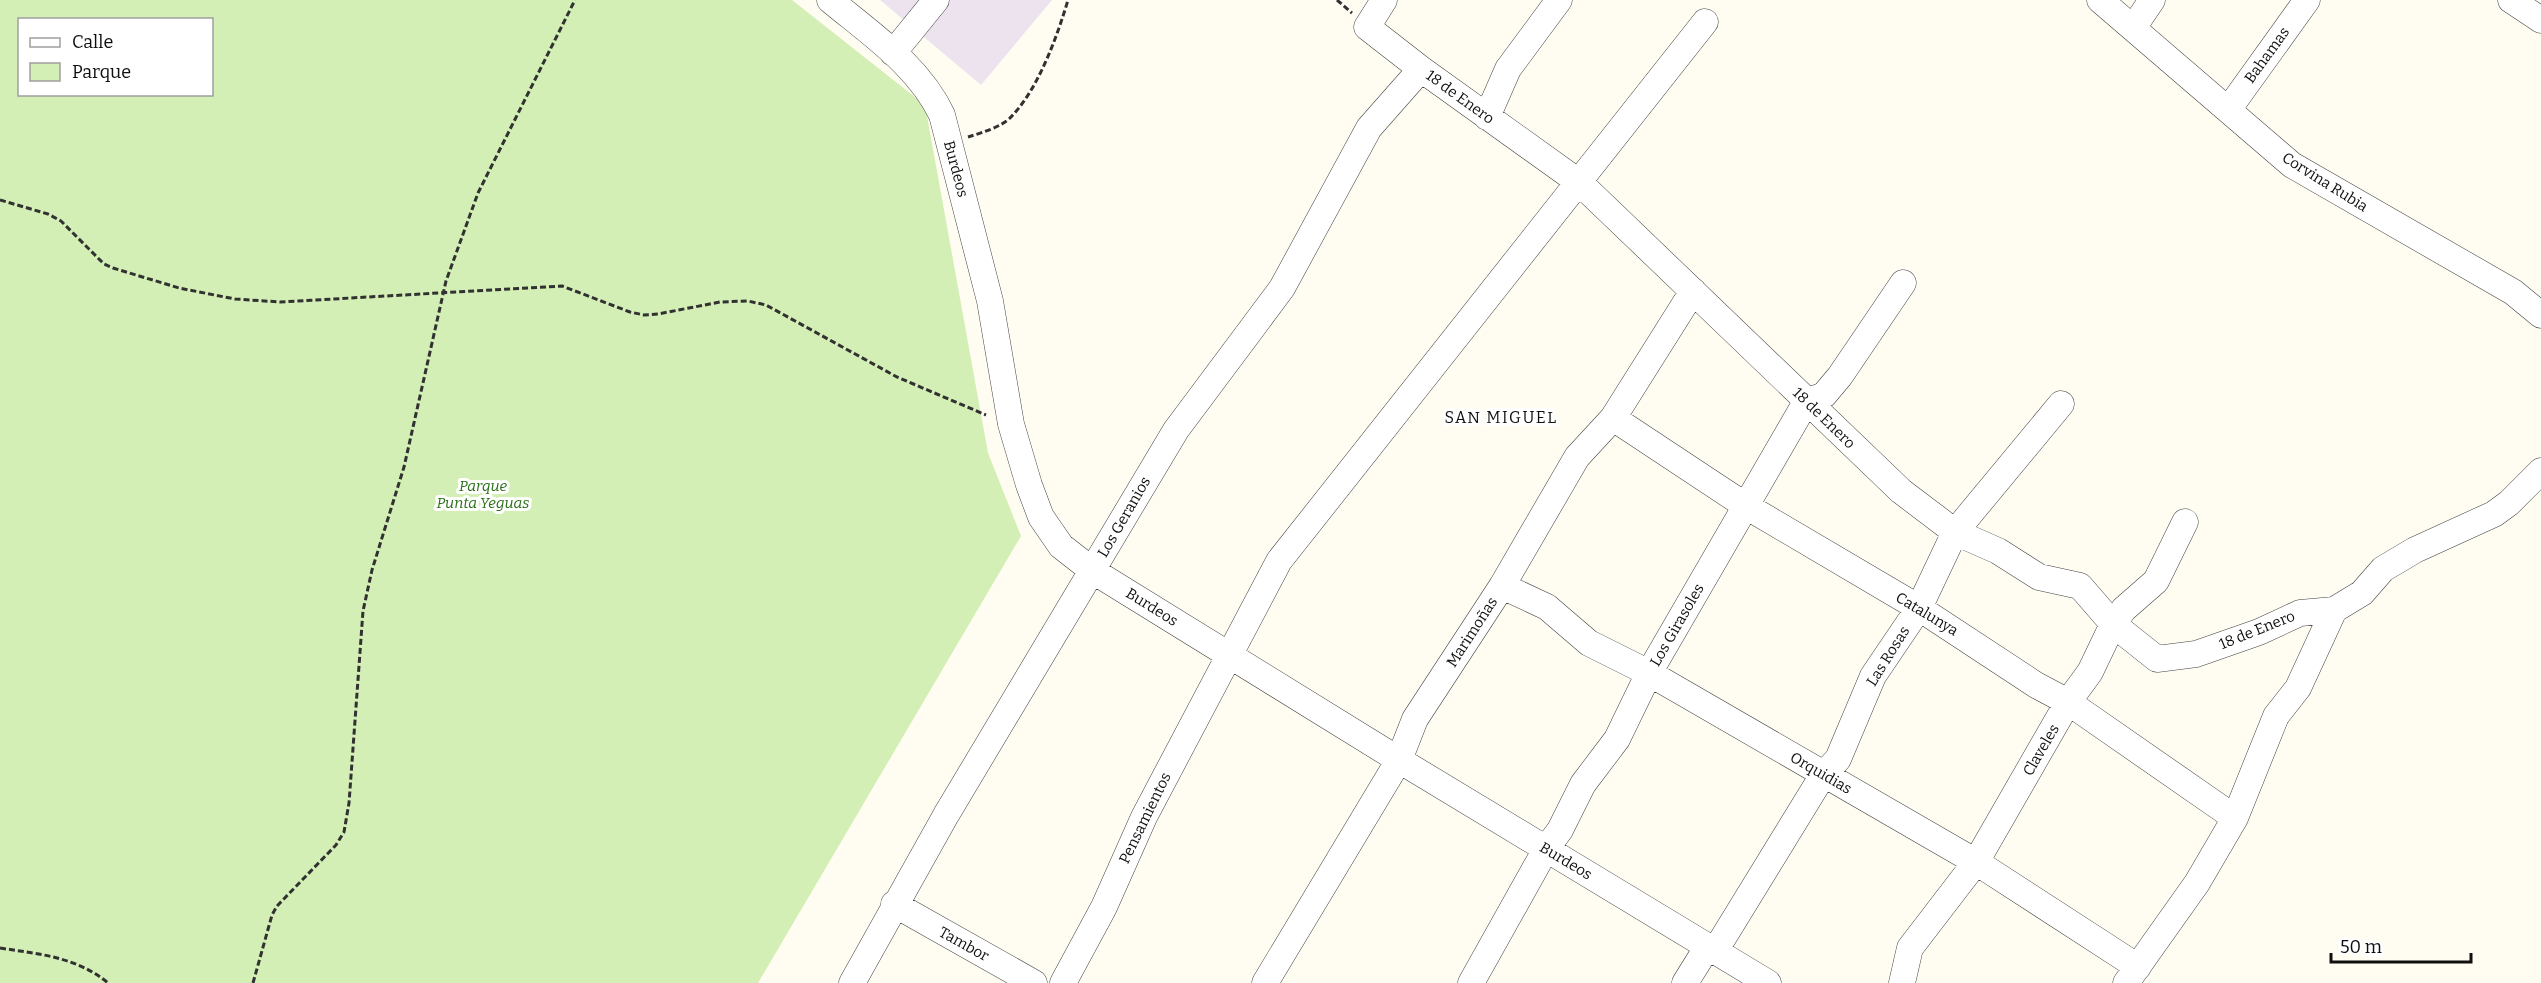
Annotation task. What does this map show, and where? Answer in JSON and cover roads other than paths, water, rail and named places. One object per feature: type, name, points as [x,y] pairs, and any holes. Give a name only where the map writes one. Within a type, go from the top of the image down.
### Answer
[{"type":"street","name":"Burdeos","points":[[830,0],[914,72],[931,93],[942,115],[990,301],[1011,424],[1041,517],[1060,546],[1093,571],[1399,760],[1768,983]]},
{"type":"street","points":[[893,53],[936,0]]},
{"type":"street","name":"18 de Enero","points":[[1384,0],[1367,27],[1421,69],[1580,183],[1901,491],[1955,532],[1998,551],[2039,577],[2080,586],[2113,624],[2157,659],[2196,654],[2259,632],[2300,613],[2334,610]]},
{"type":"street","points":[[1487,117],[1508,69],[1558,0]]},
{"type":"street","name":"Corvina Rubia","points":[[2100,0],[2292,165],[2513,292],[2541,315]]},
{"type":"street","points":[[2133,28],[2152,0]]},
{"type":"street","name":"Bahamas","points":[[2228,110],[2307,0]]},
{"type":"street","points":[[2511,0],[2541,20]]},
{"type":"street","name":"Pensamientos","points":[[1063,983],[1104,907],[1144,817],[1231,656],[1279,561],[1705,22]]},
{"type":"street","name":"Los Geranios","points":[[852,983],[894,904],[1176,430],[1282,288],[1369,128],[1421,69]]},
{"type":"street","name":"Los Girasoles","points":[[1471,983],[1546,849],[1560,830],[1583,784],[1617,739],[1649,673],[1806,402],[1824,395],[1840,376],[1903,283]]},
{"type":"street","name":"Marimoñas","points":[[1265,983],[1399,760],[1415,718],[1502,586],[1577,458],[1613,418],[1693,291]]},
{"type":"street","name":"Las Rosas","points":[[1685,983],[1711,949],[1823,775],[1838,759],[1873,676],[1919,608],[1955,532],[2061,404]]},
{"type":"street","name":"Catalunya","points":[[1613,418],[1746,506],[1919,608],[2036,685],[2068,702],[2235,818]]},
{"type":"street","points":[[2132,975],[2197,883],[2235,818],[2276,716],[2298,688],[2334,610],[2362,593],[2383,569],[2415,550],[2494,514],[2509,503],[2541,471]]},
{"type":"street","name":"Claveles","points":[[1902,983],[1910,948],[1976,862],[2068,702],[2090,672],[2113,624],[2124,609],[2156,581],[2185,522]]},
{"type":"street","name":"Orquidias","points":[[1502,586],[1547,607],[1589,643],[1649,673],[1976,862],[2132,975]]},
{"type":"street","name":"Tambor","points":[[894,904],[1034,983]]},
{"type":"district","name":"SAN MIGUEL","points":[[1501,417]]},
{"type":"park label","name":"Parque Punta Yeguas","points":[[483,494]]}]
